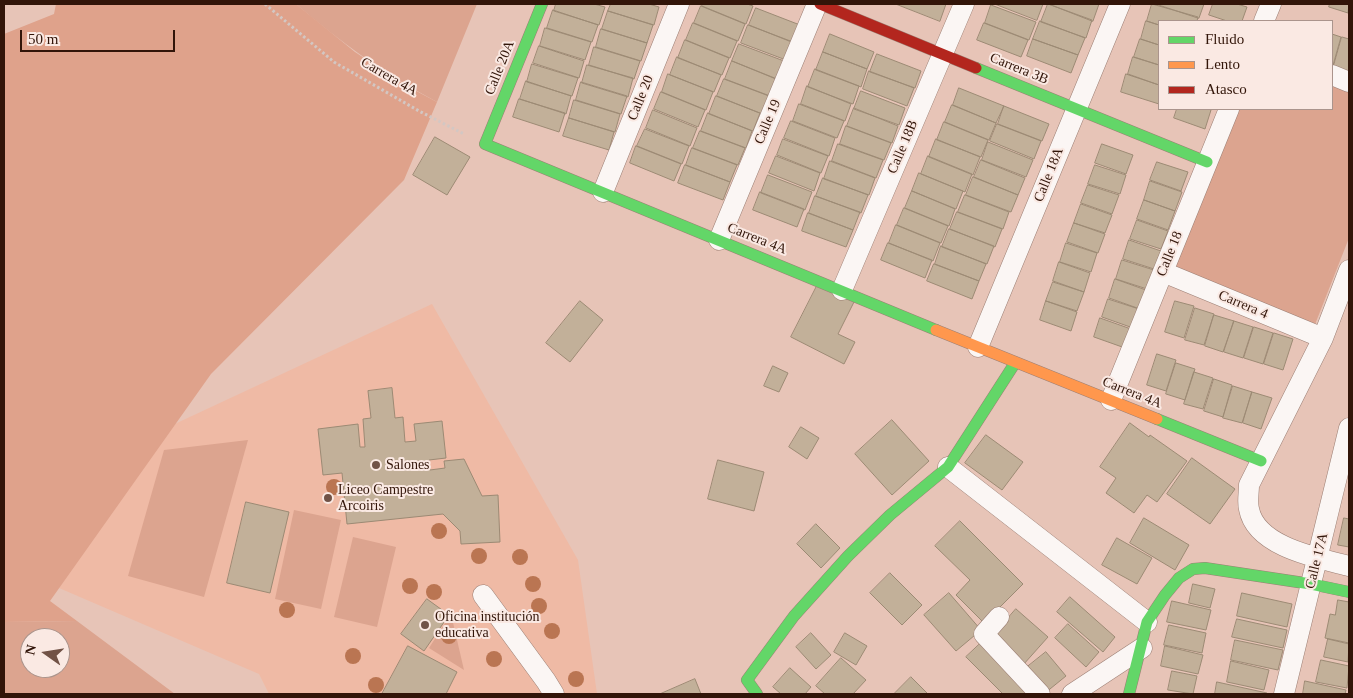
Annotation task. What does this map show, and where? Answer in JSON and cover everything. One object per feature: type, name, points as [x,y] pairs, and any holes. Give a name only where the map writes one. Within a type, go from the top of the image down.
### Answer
[{"type":"street","name":"Calle 20A","points":[[485,144],[542,4]]},
{"type":"street","name":"Calle 20","points":[[604,192],[679,4]]},
{"type":"street","name":"Carrera 3B","points":[[819,4],[1207,162]]},
{"type":"street","name":"Calle 19","points":[[719,240],[819,4]]},
{"type":"street","name":"Calle 18B","points":[[842,290],[964,4]]},
{"type":"street","name":"Calle 18A","points":[[978,347],[1120,4]]},
{"type":"street","points":[[1264,20],[1271,4]]},
{"type":"street","points":[[1333,75],[1349,82]]},
{"type":"street","name":"Calle 18","points":[[1111,400],[1229,110]]},
{"type":"street","name":"Carrera 4A","points":[[485,144],[1015,363],[1261,461]]},
{"type":"street","points":[[1349,270],[1346,290],[1249,485],[1249,510],[1260,532],[1280,545],[1317,558],[1349,566]]},
{"type":"street","name":"Carrera 4","points":[[1163,272],[1323,338]]},
{"type":"street","points":[[757,694],[747,680],[794,616],[848,556],[890,515],[948,467],[1015,363]]},
{"type":"street","name":"Calle 17A","points":[[1284,694],[1349,428]]},
{"type":"street","points":[[948,467],[1147,622]]},
{"type":"street","points":[[1129,694],[1147,622],[1179,578],[1193,569],[1205,568],[1311,584],[1349,592]]},
{"type":"street","points":[[483,595],[554,694]]},
{"type":"street","points":[[999,617],[984,634],[1040,694]]},
{"type":"street","points":[[1072,694],[1142,648]]},
{"type":"path","name":"Carrera 4A","points":[[265,4],[334,62],[419,111],[485,144]]},
{"type":"shaded area","points":[[56,4],[296,4],[355,52],[405,85],[437,102],[404,180],[211,374],[50,601],[77,621],[4,622],[4,34],[54,14]]},
{"type":"shaded area","points":[[296,4],[477,4],[437,102],[400,81],[364,57],[329,32]]},
{"type":"shaded area","points":[[1333,78],[1349,85],[1349,238],[1314,327],[1170,270],[1234,110],[1333,110]]},
{"type":"shaded area","name":"Liceo Campestre Arcoiris","points":[[432,304],[578,560],[597,694],[269,694],[259,674],[59,588],[149,436]]},
{"type":"shaded area","points":[[248,440],[204,597],[128,576],[164,450]]},
{"type":"shaded area","points":[[294,510],[341,520],[321,609],[275,599]]},
{"type":"shaded area","points":[[353,537],[396,547],[377,627],[334,617]]},
{"type":"shaded area","points":[[451,614],[464,670],[429,648]]},
{"type":"shaded area","points":[[77,621],[175,694],[4,694],[4,622]]},
{"type":"building","points":[[556,4],[594,4],[605,7],[599,25],[554,11]]},
{"type":"building","points":[[611,4],[649,4],[659,7],[654,25],[608,11]]},
{"type":"building","points":[[703,4],[747,4],[753,6],[746,24],[702,6]]},
{"type":"building","points":[[896,4],[946,4],[940,21]]},
{"type":"building","points":[[995,4],[1043,4],[1037,20]]},
{"type":"building","points":[[1048,4],[1092,20],[1086,38],[1041,22]]},
{"type":"building","points":[[1049,4],[1099,4],[1093,21]]},
{"type":"building","points":[[1152,4],[1198,17],[1197,20],[1158,20],[1158,25],[1147,21]]},
{"type":"building","points":[[1156,4],[1204,4],[1199,18]]},
{"type":"building","points":[[1213,4],[1237,4],[1247,7],[1242,20],[1224,20],[1209,15]]},
{"type":"building","points":[[1330,4],[1349,4],[1348,13],[1329,7]]},
{"type":"building","points":[[991,5],[1036,22],[1029,40],[985,23]]},
{"type":"building","points":[[701,6],[745,24],[738,41],[694,23]]},
{"type":"building","points":[[756,8],[800,25],[794,43],[749,25]]},
{"type":"building","points":[[553,10],[598,25],[592,42],[547,28]]},
{"type":"building","points":[[608,11],[653,25],[647,43],[602,29]]},
{"type":"building","points":[[1040,21],[1085,38],[1078,55],[1033,39]]},
{"type":"building","points":[[1146,21],[1158,25],[1158,45],[1141,39]]},
{"type":"building","points":[[693,23],[737,41],[730,58],[686,40]]},
{"type":"building","points":[[984,23],[1028,40],[1021,57],[977,40]]},
{"type":"building","points":[[748,25],[793,42],[786,60],[741,43]]},
{"type":"building","points":[[545,28],[591,42],[585,60],[540,46]]},
{"type":"building","points":[[601,29],[647,43],[641,61],[596,47]]},
{"type":"building","points":[[830,34],[874,52],[867,69],[823,52]]},
{"type":"building","points":[[1333,34],[1341,37],[1333,65]]},
{"type":"building","points":[[1342,37],[1349,39],[1349,73],[1333,69]]},
{"type":"building","points":[[1033,39],[1078,55],[1071,73],[1027,56]]},
{"type":"building","points":[[1140,39],[1158,45],[1158,65],[1134,57]]},
{"type":"building","points":[[685,40],[729,58],[722,75],[678,58]]},
{"type":"building","points":[[739,44],[784,61],[777,79],[732,61]]},
{"type":"building","points":[[539,46],[584,61],[579,78],[533,63]]},
{"type":"building","points":[[594,47],[640,61],[634,79],[589,65]]},
{"type":"building","points":[[823,52],[867,69],[861,87],[816,70]]},
{"type":"building","points":[[877,54],[921,71],[915,88],[870,72]]},
{"type":"building","points":[[677,57],[721,75],[714,92],[670,75]]},
{"type":"building","points":[[1133,57],[1158,65],[1158,85],[1128,74]]},
{"type":"building","points":[[732,61],[776,79],[770,96],[725,79]]},
{"type":"building","points":[[532,64],[578,78],[572,96],[527,82]]},
{"type":"building","points":[[587,65],[633,78],[628,97],[582,83]]},
{"type":"building","points":[[815,69],[859,86],[853,104],[808,87]]},
{"type":"building","points":[[869,71],[914,88],[907,106],[863,89]]},
{"type":"building","points":[[668,74],[713,92],[706,110],[662,92]]},
{"type":"building","points":[[1126,74],[1158,85],[1158,104],[1121,92]]},
{"type":"building","points":[[724,79],[769,96],[762,114],[717,96]]},
{"type":"building","points":[[526,81],[571,96],[566,114],[520,99]]},
{"type":"building","points":[[581,82],[627,96],[621,114],[576,100]]},
{"type":"building","points":[[807,86],[851,104],[845,121],[801,104]]},
{"type":"building","points":[[959,88],[1004,106],[996,123],[953,105]]},
{"type":"building","points":[[861,91],[905,108],[899,125],[854,109]]},
{"type":"building","points":[[661,92],[705,110],[698,127],[654,109]]},
{"type":"building","points":[[716,96],[760,113],[753,131],[709,114]]},
{"type":"building","points":[[519,99],[565,113],[559,132],[513,117]]},
{"type":"building","points":[[574,100],[620,114],[615,132],[569,118]]},
{"type":"building","points":[[799,104],[844,121],[837,138],[793,121]]},
{"type":"building","points":[[952,105],[996,123],[989,140],[945,122]]},
{"type":"building","points":[[1004,106],[1049,124],[1042,141],[998,124]]},
{"type":"building","points":[[854,108],[898,126],[892,143],[847,126]]},
{"type":"building","points":[[653,110],[697,128],[690,146],[646,128]]},
{"type":"building","points":[[1177,110],[1211,110],[1205,129],[1174,118]]},
{"type":"building","points":[[708,113],[752,131],[746,148],[701,131]]},
{"type":"building","points":[[569,118],[614,132],[609,150],[563,136]]},
{"type":"building","points":[[791,121],[835,138],[829,156],[784,138]]},
{"type":"building","points":[[944,122],[988,140],[981,157],[937,140]]},
{"type":"building","points":[[997,124],[1041,141],[1034,159],[990,141]]},
{"type":"building","points":[[846,126],[891,143],[884,160],[840,144]]},
{"type":"building","points":[[645,129],[689,146],[682,164],[637,146]]},
{"type":"building","points":[[700,131],[745,148],[738,165],[693,148]]},
{"type":"building","points":[[435,137],[470,157],[447,195],[413,175]]},
{"type":"building","points":[[783,139],[828,156],[821,173],[777,155]]},
{"type":"building","points":[[936,139],[980,157],[973,175],[929,157]]},
{"type":"building","points":[[988,142],[1033,160],[1026,177],[982,160]]},
{"type":"building","points":[[838,144],[883,160],[876,178],[832,161]]},
{"type":"building","points":[[1102,144],[1133,155],[1126,174],[1095,163]]},
{"type":"building","points":[[636,146],[681,164],[674,181],[630,163]]},
{"type":"building","points":[[692,148],[737,165],[730,182],[686,165]]},
{"type":"building","points":[[776,156],[820,173],[814,191],[769,173]]},
{"type":"building","points":[[928,156],[972,174],[965,192],[921,174]]},
{"type":"building","points":[[981,160],[1025,178],[1018,195],[974,177]]},
{"type":"building","points":[[830,161],[875,178],[869,195],[824,179]]},
{"type":"building","points":[[1157,162],[1188,172],[1181,191],[1150,180]]},
{"type":"building","points":[[685,165],[730,182],[723,200],[678,183]]},
{"type":"building","points":[[1095,165],[1126,175],[1120,194],[1088,184]]},
{"type":"building","points":[[919,173],[963,191],[956,209],[912,191]]},
{"type":"building","points":[[768,175],[812,192],[805,210],[761,193]]},
{"type":"building","points":[[973,177],[1018,195],[1011,212],[966,195]]},
{"type":"building","points":[[823,178],[868,195],[861,213],[816,196]]},
{"type":"building","points":[[1150,181],[1182,192],[1175,211],[1144,200]]},
{"type":"building","points":[[1088,185],[1119,195],[1112,214],[1081,203]]},
{"type":"building","points":[[912,191],[955,209],[949,226],[905,208]]},
{"type":"building","points":[[760,192],[804,209],[797,227],[753,210]]},
{"type":"building","points":[[965,195],[1009,212],[1003,229],[958,212]]},
{"type":"building","points":[[815,196],[860,212],[853,230],[809,213]]},
{"type":"building","points":[[1144,200],[1175,211],[1168,230],[1137,219]]},
{"type":"building","points":[[1081,204],[1112,215],[1105,233],[1074,223]]},
{"type":"building","points":[[904,208],[948,226],[941,243],[897,225]]},
{"type":"building","points":[[957,212],[1002,229],[995,247],[950,229]]},
{"type":"building","points":[[808,213],[853,230],[846,247],[802,231]]},
{"type":"building","points":[[1137,220],[1168,231],[1161,249],[1130,239]]},
{"type":"building","points":[[1074,223],[1105,234],[1098,253],[1067,242]]},
{"type":"building","points":[[896,225],[940,243],[933,261],[889,243]]},
{"type":"building","points":[[949,229],[994,246],[987,264],[942,247]]},
{"type":"building","points":[[1129,240],[1161,251],[1154,269],[1123,259]]},
{"type":"building","points":[[888,243],[932,260],[925,278],[881,260]]},
{"type":"building","points":[[1066,243],[1097,253],[1091,272],[1060,262]]},
{"type":"building","points":[[941,246],[986,264],[979,281],[935,264]]},
{"type":"building","points":[[1122,260],[1154,270],[1147,289],[1116,279]]},
{"type":"building","points":[[1059,262],[1090,273],[1084,292],[1053,281]]},
{"type":"building","points":[[934,264],[979,281],[972,299],[927,281]]},
{"type":"building","points":[[1115,279],[1146,290],[1140,309],[1109,298]]},
{"type":"building","points":[[819,282],[855,300],[838,334],[855,342],[844,364],[791,337]]},
{"type":"building","points":[[1053,282],[1084,292],[1077,311],[1046,301]]},
{"type":"building","points":[[1108,299],[1139,309],[1133,328],[1102,317]]},
{"type":"building","points":[[580,301],[603,320],[570,362],[546,343]]},
{"type":"building","points":[[1046,301],[1077,312],[1071,331],[1040,320]]},
{"type":"building","points":[[1175,301],[1194,306],[1184,338],[1165,332]]},
{"type":"building","points":[[1195,308],[1214,314],[1204,345],[1185,340]]},
{"type":"building","points":[[1214,315],[1234,321],[1223,352],[1205,346]]},
{"type":"building","points":[[1100,318],[1131,329],[1125,348],[1094,337]]},
{"type":"building","points":[[1234,321],[1253,327],[1243,358],[1224,352]]},
{"type":"building","points":[[1254,327],[1273,333],[1263,364],[1244,358]]},
{"type":"building","points":[[1274,333],[1293,339],[1283,370],[1264,364]]},
{"type":"building","points":[[1157,354],[1176,360],[1166,391],[1147,385]]},
{"type":"building","points":[[1176,363],[1195,369],[1185,400],[1166,394]]},
{"type":"building","points":[[773,366],[788,373],[779,392],[764,386]]},
{"type":"building","points":[[1194,372],[1213,378],[1203,409],[1184,404]]},
{"type":"building","points":[[1214,379],[1232,385],[1223,417],[1204,411]]},
{"type":"building","points":[[1233,386],[1252,392],[1242,423],[1223,418]]},
{"type":"building","name":"Salones","points":[[392,388],[395,418],[403,417],[405,442],[416,441],[414,424],[442,421],[446,458],[429,460],[430,470],[445,468],[444,461],[464,459],[482,496],[498,495],[500,542],[461,544],[460,531],[443,514],[347,524],[342,473],[323,475],[318,429],[358,424],[360,447],[365,447],[363,419],[371,418],[368,391]]},
{"type":"building","points":[[1252,392],[1272,398],[1261,429],[1243,423]]},
{"type":"building","points":[[892,420],[929,461],[892,495],[855,454]]},
{"type":"building","points":[[1130,423],[1187,461],[1157,502],[1147,495],[1134,513],[1106,493],[1116,478],[1100,467]]},
{"type":"building","points":[[801,427],[819,438],[807,459],[789,447]]},
{"type":"building","points":[[986,435],[1023,462],[1002,490],[965,463]]},
{"type":"building","points":[[1192,458],[1235,489],[1210,524],[1167,494]]},
{"type":"building","points":[[718,460],[764,472],[754,511],[708,499]]},
{"type":"building","points":[[246,502],[289,512],[270,593],[227,583]]},
{"type":"building","points":[[1144,518],[1189,545],[1175,570],[1130,543]]},
{"type":"building","points":[[1344,518],[1349,519],[1349,547],[1338,545]]},
{"type":"building","points":[[960,521],[1023,584],[984,623],[956,595],[970,580],[935,546]]},
{"type":"building","points":[[816,524],[840,548],[821,568],[797,544]]},
{"type":"building","points":[[1117,538],[1152,558],[1137,584],[1102,565]]},
{"type":"building","points":[[890,573],[922,605],[902,625],[870,593]]},
{"type":"building","points":[[1193,584],[1215,589],[1210,608],[1189,603]]},
{"type":"building","points":[[949,593],[981,630],[956,651],[924,615]]},
{"type":"building","points":[[1242,593],[1292,604],[1287,627],[1237,616]]},
{"type":"building","points":[[1070,597],[1115,637],[1103,652],[1057,612]]},
{"type":"building","name":"Oficina institución educativa","points":[[427,599],[449,615],[424,651],[401,634]]},
{"type":"building","points":[[1338,600],[1349,602],[1349,643],[1325,638],[1330,614],[1335,615]]},
{"type":"building","points":[[1172,601],[1211,610],[1206,630],[1167,622]]},
{"type":"building","points":[[1016,609],[1048,637],[1023,665],[992,637]]},
{"type":"building","points":[[1237,619],[1287,630],[1283,648],[1232,637]]},
{"type":"building","points":[[1068,624],[1099,652],[1086,667],[1055,638]]},
{"type":"building","points":[[1169,625],[1206,633],[1202,653],[1164,645]]},
{"type":"building","points":[[811,633],[831,655],[816,669],[796,647]]},
{"type":"building","points":[[845,633],[867,646],[856,665],[834,652]]},
{"type":"building","points":[[1328,639],[1349,644],[1348,662],[1324,657]]},
{"type":"building","points":[[1235,640],[1283,650],[1278,670],[1231,660]]},
{"type":"building","points":[[982,642],[1029,694],[1003,694],[966,657]]},
{"type":"building","points":[[408,646],[457,672],[446,694],[382,694]]},
{"type":"building","points":[[1165,646],[1203,655],[1198,674],[1161,666]]},
{"type":"building","points":[[1046,652],[1066,676],[1045,693],[1026,668]]},
{"type":"building","points":[[841,658],[866,680],[853,694],[825,694],[816,686]]},
{"type":"building","points":[[1321,660],[1349,666],[1347,688],[1316,682]]},
{"type":"building","points":[[1231,661],[1269,670],[1264,690],[1227,682]]},
{"type":"building","points":[[790,668],[811,687],[805,694],[781,694],[773,687]]},
{"type":"building","points":[[1172,671],[1197,676],[1193,694],[1168,690]]},
{"type":"building","points":[[911,677],[928,694],[894,694]]},
{"type":"building","points":[[695,679],[701,694],[660,694]]},
{"type":"building","points":[[1305,681],[1346,690],[1345,694],[1303,694]]},
{"type":"building","points":[[1217,682],[1267,693],[1267,694],[1215,694]]},
{"type":"traffic: fast","points":[[542,4],[485,144],[936,330]]},
{"type":"traffic: fast","points":[[976,68],[1207,162]]},
{"type":"traffic: fast","points":[[757,694],[747,680],[794,616],[848,556],[890,515],[948,467],[1015,363]]},
{"type":"traffic: fast","points":[[1157,419],[1261,461]]},
{"type":"traffic: fast","points":[[1129,694],[1147,622],[1179,578],[1193,569],[1205,568],[1311,584],[1349,592]]},
{"type":"traffic: slow","points":[[936,330],[1157,419]]},
{"type":"traffic: jam","points":[[820,4],[976,68]]},
{"type":"place","name":"Salones","points":[[376,465]]},
{"type":"place","name":"Liceo Campestre Arcoiris","points":[[328,498]]},
{"type":"place","name":"Oficina institución educativa","points":[[425,625]]}]
